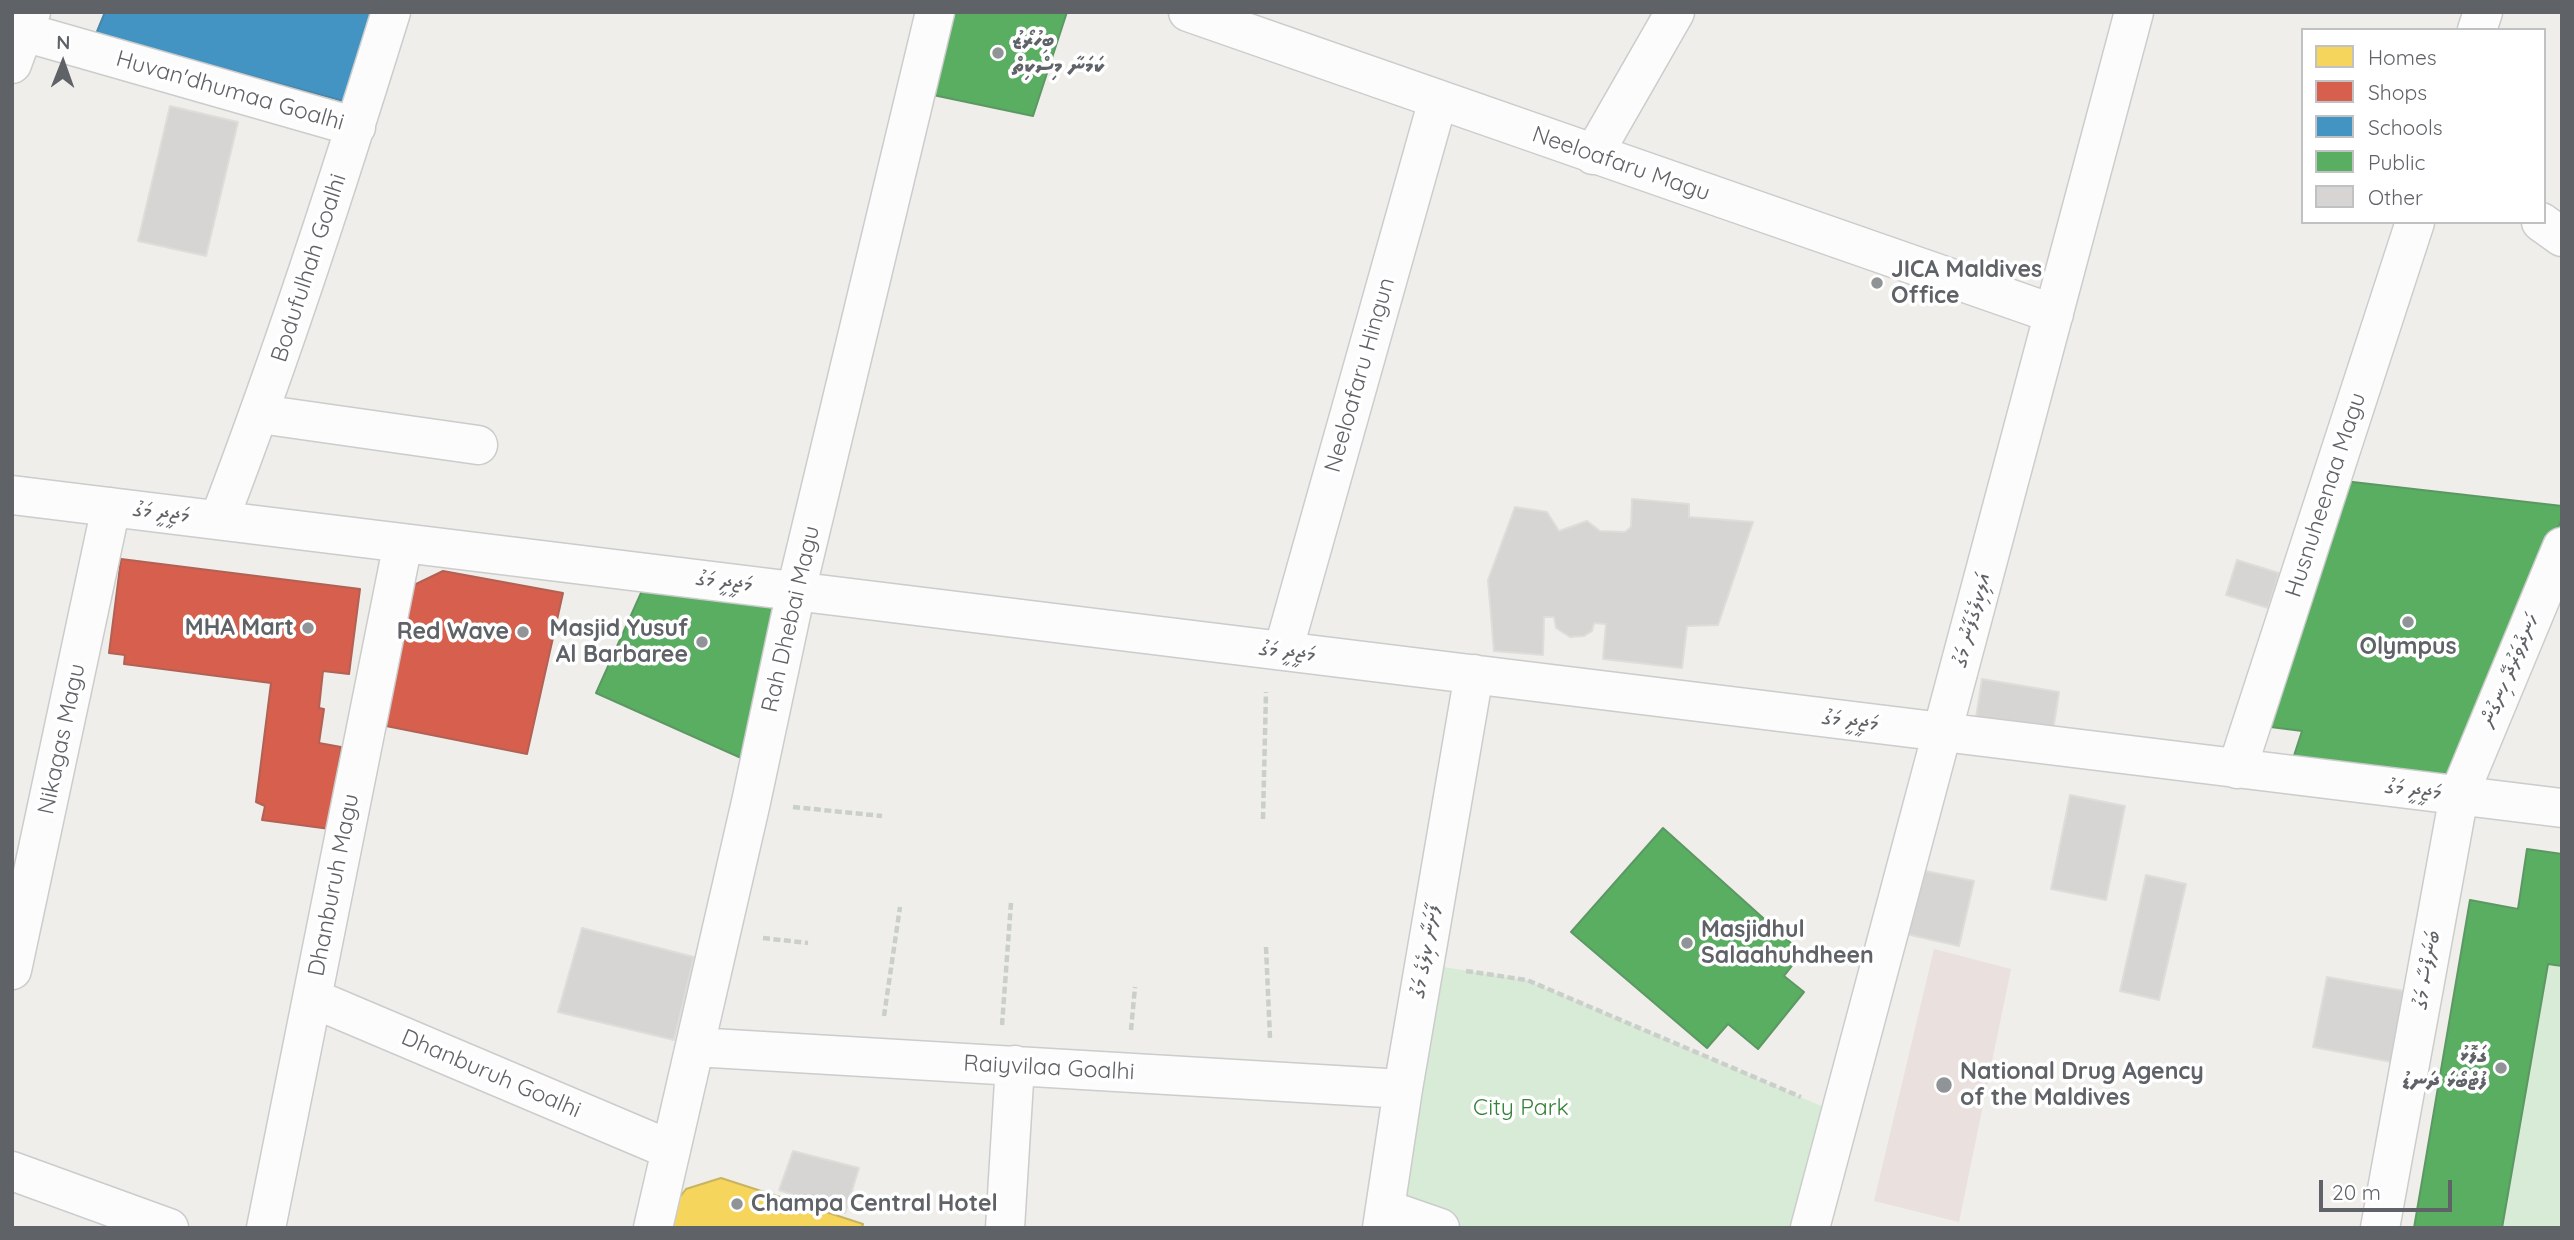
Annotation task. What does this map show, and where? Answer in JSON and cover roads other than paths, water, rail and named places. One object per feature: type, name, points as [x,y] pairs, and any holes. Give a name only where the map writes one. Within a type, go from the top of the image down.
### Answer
[{"type":"street","name":"Bodufulhah Goalhi","points":[[219,520],[260,414],[356,127],[391,12]]},
{"type":"street","name":"Rah Dhebai Magu","points":[[653,1228],[751,802],[796,591],[935,12]]},
{"type":"street","name":"Neeloafaru Magu","points":[[1188,12],[2054,314]]},
{"type":"street","points":[[1593,155],[1675,12]]},
{"type":"street","name":"އަލިކިލެގެފާނު މަގު","points":[[1810,1228],[2134,12]]},
{"type":"street","name":"Huvan'dhumaa Goalhi","points":[[23,36],[356,127]]},
{"type":"street","name":"Neeloafaru Hingun","points":[[1275,650],[1438,100]]},
{"type":"street","name":"Husnuheenaa Magu","points":[[2237,769],[2414,224]]},
{"type":"street","points":[[2543,224],[2562,237]]},
{"type":"street","points":[[260,414],[478,445]]},
{"type":"street","name":"މަޖީދީ މަގު","points":[[12,495],[2562,808]]},
{"type":"street","name":"Nikagas Magu","points":[[12,971],[111,507]]},
{"type":"street","name":"Dhanburuh Magu","points":[[266,1228],[403,543]]},
{"type":"street","name":"ހަނދުވަރުދޭ ހިނގުން","points":[[2459,795],[2562,547]]},
{"type":"street","name":"ފާށަނާ ކިލެގެ މަގު","points":[[1383,1218],[1474,674]]},
{"type":"street","name":"ބަނަފްސާ މަގު","points":[[2380,1228],[2459,795]]},
{"type":"street","name":"Dhanburuh Goalhi","points":[[312,998],[671,1150]]},
{"type":"street","name":"Raiyvilaa Goalhi","points":[[695,1047],[1403,1089]]},
{"type":"street","points":[[1005,1228],[1007,1065]]},
{"type":"street","points":[[12,1171],[169,1228]]},
{"type":"street","points":[[1383,1218],[1440,1228]]},
{"type":"place","name":"ބިހުރޯޒު ކަމަނާ މިސްކިތް","points":[[998,53]]},
{"type":"place","name":"JICA Maldives Office","points":[[1877,283]]},
{"type":"place","name":"Olympus","points":[[2408,622]]},
{"type":"place","name":"MHA Mart","points":[[308,628]]},
{"type":"place","name":"Red Wave","points":[[523,632]]},
{"type":"place","name":"Masjid Yusuf Al Barbaree","points":[[702,642]]},
{"type":"place","name":"Masjidhul Salaahuhdheen","points":[[1687,943]]},
{"type":"place","name":"ގަލޮޅު ފުޓްބޯޅަ ދަނޑު","points":[[2501,1068]]},
{"type":"place","name":"National Drug Agency of the Maldives","points":[[1944,1085]]},
{"type":"place","name":"Champa Central Hotel","points":[[737,1204]]},
{"type":"park label","name":"City Park","points":[[1521,1108]]}]
